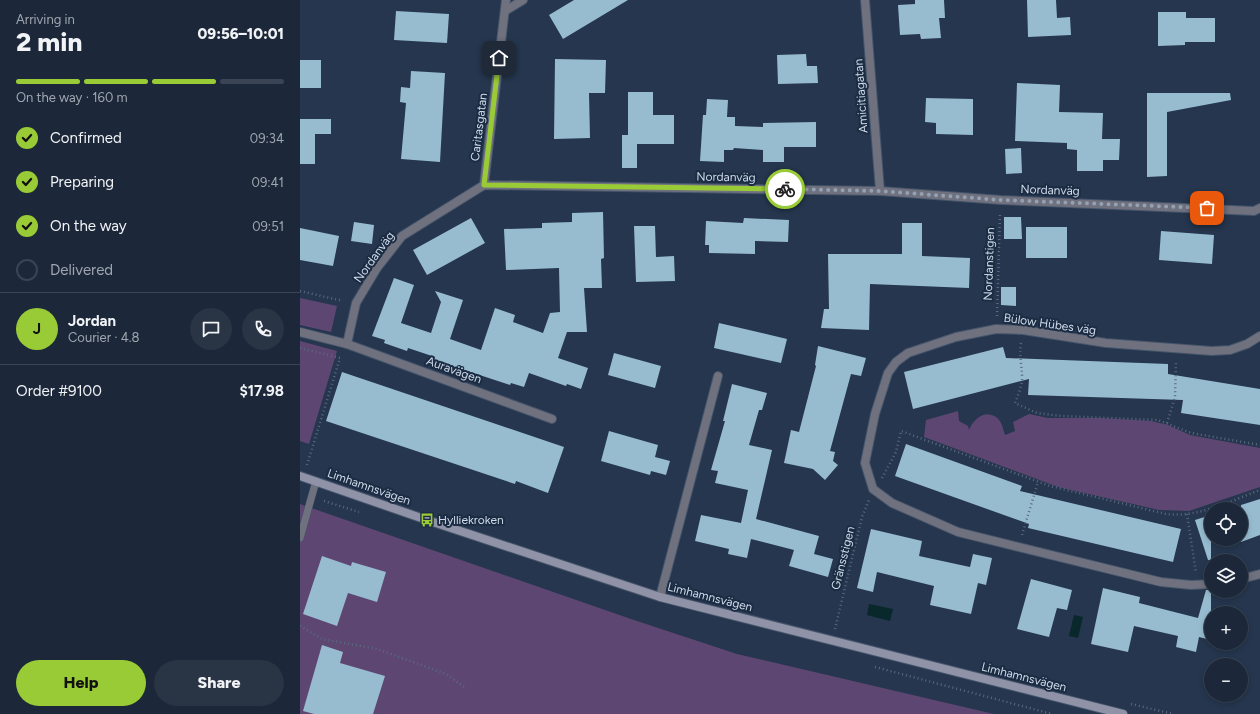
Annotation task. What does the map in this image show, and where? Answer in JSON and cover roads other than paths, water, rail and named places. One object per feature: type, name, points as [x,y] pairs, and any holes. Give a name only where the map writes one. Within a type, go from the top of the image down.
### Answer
[{"type":"main road","name":"Limhamnsvägen","points":[[300,476],[427,520],[660,597],[1122,714]]},
{"type":"street","name":"Caritasgatan","points":[[484,185],[506,0]]},
{"type":"street","points":[[505,11],[523,0]]},
{"type":"street","name":"Amicitiagatan","points":[[865,0],[880,191]]},
{"type":"street","name":"Nordanväg","points":[[347,344],[356,303],[377,268],[402,236],[484,185],[880,191],[1001,200],[1254,211],[1260,208]]},
{"type":"street","name":"Bülow Hübes väg","points":[[1204,584],[1161,582],[958,532],[892,503],[873,489],[865,463],[875,414],[888,373],[896,362],[908,353],[924,346],[956,337],[996,329],[1023,330],[1082,341],[1212,351],[1230,350],[1247,344],[1260,336]]},
{"type":"street","points":[[300,332],[347,344]]},
{"type":"street","name":"Auravägen","points":[[347,344],[552,419]]},
{"type":"street","points":[[660,597],[718,376]]},
{"type":"street","points":[[1248,577],[1260,574]]},
{"type":"lane","points":[[300,538],[316,481]]},
{"type":"place","name":"Hylliekroken","points":[[427,520]]}]
